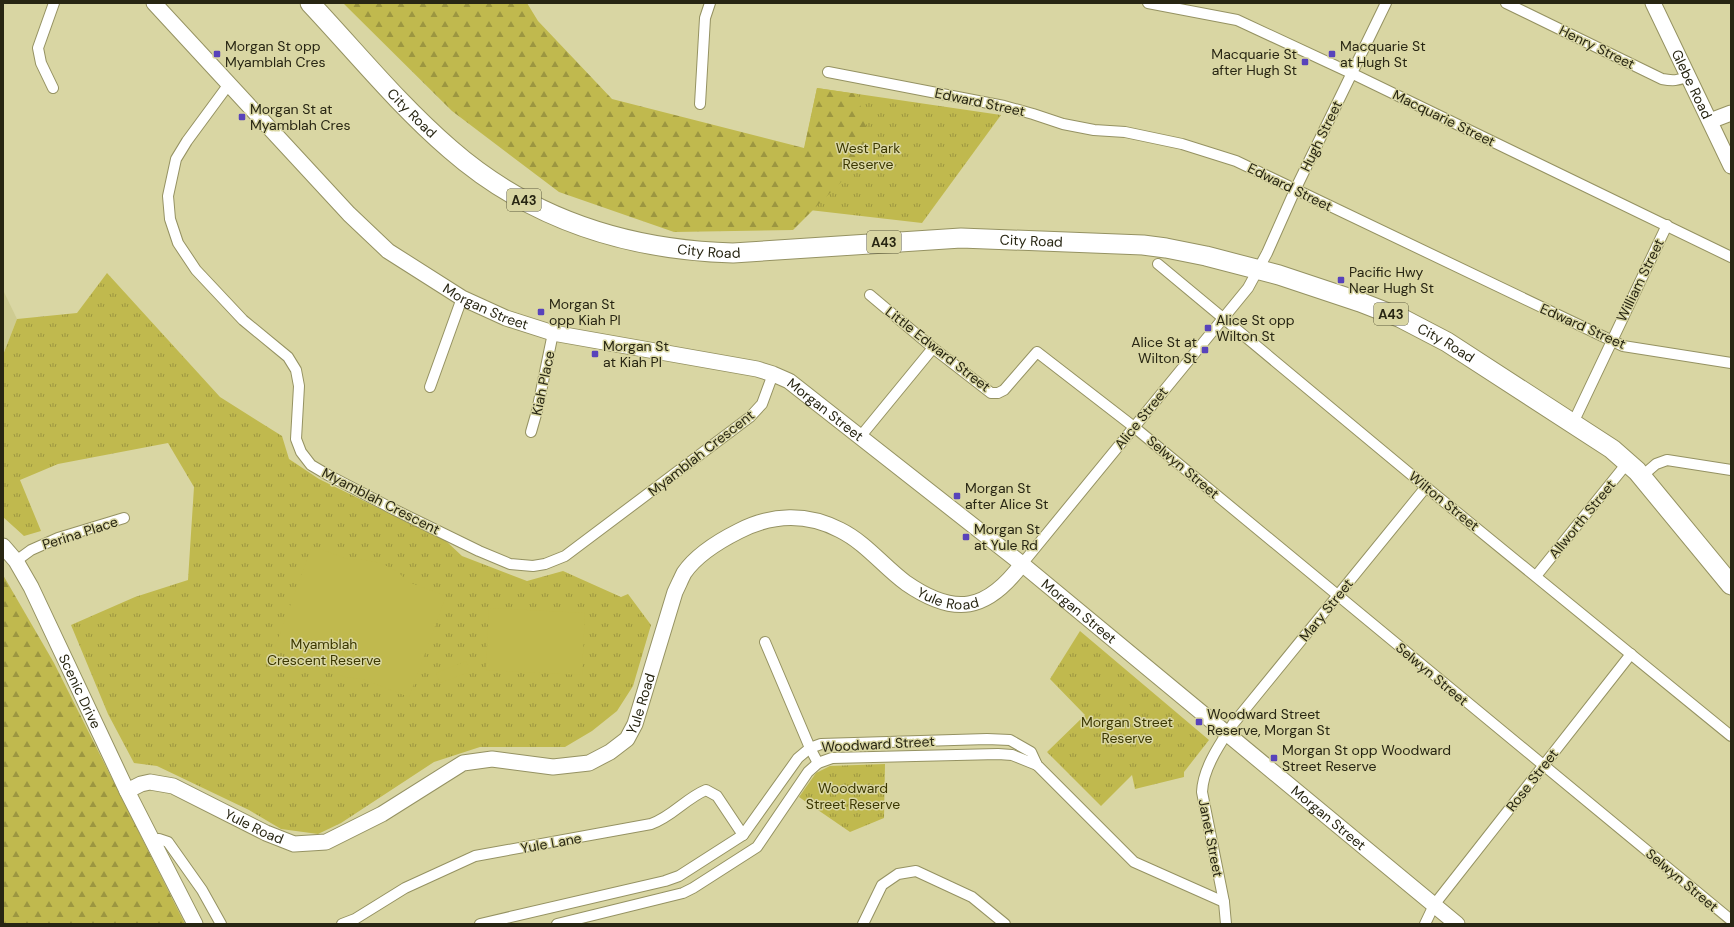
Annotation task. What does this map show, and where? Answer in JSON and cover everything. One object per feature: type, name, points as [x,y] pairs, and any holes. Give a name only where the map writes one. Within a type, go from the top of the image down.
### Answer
[{"type":"highway","name":"City Road","points":[[310,3],[414,116],[450,150],[484,175],[520,198],[556,216],[589,229],[626,240],[700,252],[733,253],[961,238],[1124,244],[1186,251],[1258,270],[1360,302],[1401,318],[1447,342],[1602,442],[1628,462],[1731,585]]},
{"type":"street","points":[[54,3],[38,48],[41,63],[54,88]]},
{"type":"street","name":"Morgan Street","points":[[154,3],[349,214],[388,251],[462,298],[506,318],[553,333],[773,374],[789,381],[1022,564],[1457,924]]},
{"type":"street","points":[[700,104],[704,18],[710,3]]},
{"type":"street","name":"Macquarie Street","points":[[1148,3],[1237,20],[1351,73],[1731,257]]},
{"type":"street","name":"Hugh Street","points":[[1258,270],[1294,190],[1386,3]]},
{"type":"street","name":"Henry Street","points":[[1506,3],[1662,79],[1671,81],[1681,80],[1688,76]]},
{"type":"street","name":"Glebe Road","points":[[1653,3],[1731,166]]},
{"type":"street","name":"Edward Street","points":[[828,72],[1004,106],[1063,124],[1094,130],[1125,132],[1182,144],[1236,161],[1623,346],[1731,363]]},
{"type":"street","name":"Myamblah Crescent","points":[[229,84],[176,159],[168,196],[170,219],[178,243],[196,270],[243,320],[288,357],[296,370],[299,386],[296,439],[301,452],[311,465],[328,476],[479,551],[510,564],[532,566],[545,564],[565,556],[750,417],[762,404],[773,374]]},
{"type":"street","points":[[1710,121],[1731,113]]},
{"type":"street","name":"William Street","points":[[1572,423],[1667,225]]},
{"type":"street","name":"Wilton Street","points":[[1158,264],[1731,736]]},
{"type":"street","name":"Alice Street","points":[[1022,564],[1224,318],[1248,288],[1258,270]]},
{"type":"street","name":"Little Edward Street","points":[[870,295],[933,348],[991,393],[998,393],[1004,390],[1037,352],[1134,427]]},
{"type":"street","points":[[430,386],[462,298]]},
{"type":"street","name":"Kiah Place","points":[[531,432],[537,411],[553,333]]},
{"type":"street","points":[[860,437],[933,348]]},
{"type":"street","name":"Selwyn Street","points":[[1134,427],[1731,920]]},
{"type":"street","points":[[1641,477],[1656,464],[1667,460],[1731,470]]},
{"type":"street","name":"Allworth Street","points":[[1536,576],[1628,462]]},
{"type":"street","name":"Mary Street","points":[[1227,734],[1426,486]]},
{"type":"street","name":"Yule Road","points":[[127,791],[141,784],[150,782],[173,786],[266,833],[294,844],[326,842],[382,814],[463,763],[492,758],[553,767],[589,763],[610,752],[627,739],[635,724],[675,592],[684,573],[696,560],[727,537],[765,520],[782,517],[802,518],[823,522],[841,530],[857,540],[906,583],[936,601],[949,604],[968,604],[986,599],[1001,588],[1022,564]]},
{"type":"street","name":"Perina Place","points":[[16,561],[31,550],[58,538],[124,518]]},
{"type":"street","name":"Scenic Drive","points":[[3,546],[16,561],[31,587],[127,791],[195,924]]},
{"type":"street","points":[[765,642],[818,764]]},
{"type":"street","name":"Rose Street","points":[[1425,924],[1434,905],[1631,654]]},
{"type":"street","name":"Janet Street","points":[[1226,924],[1224,902],[1202,792],[1203,783],[1211,761],[1227,734]]},
{"type":"street","name":"Woodward Street","points":[[480,924],[679,876],[743,835],[798,758],[810,748],[821,744],[987,739],[1010,740],[1031,752],[1037,765],[1134,862],[1224,902]]},
{"type":"street","name":"Woodward Street","points":[[557,924],[683,893],[693,888],[757,847],[808,772],[818,764],[832,758],[998,754],[1012,756],[1037,765]]},
{"type":"street","name":"Yule Lane","points":[[342,924],[355,920],[405,888],[475,856],[651,824],[661,820],[696,794],[706,790],[717,796],[743,835]]},
{"type":"street","points":[[152,840],[159,839],[168,842],[202,890],[221,924]]},
{"type":"street","points":[[863,924],[882,885],[898,874],[916,871],[972,897],[1005,924]]},
{"type":"shaded area","points":[[3,290],[17,319],[3,355]]},
{"type":"green space","points":[[343,3],[527,3],[538,21],[612,99],[804,148],[817,88],[857,94],[873,150],[793,230],[674,232],[559,192],[452,111]]},
{"type":"green space","name":"West Park Reserve","points":[[817,88],[1001,115],[922,223],[792,208]]},
{"type":"green space","name":"Myamblah Crescent Reserve","points":[[107,273],[220,397],[282,436],[289,459],[319,479],[446,541],[462,556],[527,581],[563,571],[621,597],[628,594],[651,625],[633,686],[617,711],[592,731],[565,747],[480,747],[434,762],[341,823],[318,834],[281,829],[249,810],[157,766],[134,763],[108,714],[71,625],[135,597],[188,580],[194,487],[168,443],[58,464],[20,480],[41,531],[24,536],[3,517],[3,355],[17,319],[77,313]]},
{"type":"green space","points":[[312,546],[350,560],[361,559],[381,563],[398,572],[408,582],[446,596],[409,697],[362,679],[345,677],[335,673],[322,664],[275,647]]},
{"type":"green space","points":[[3,575],[54,663],[185,924],[3,924]]},
{"type":"green space","points":[[489,608],[585,613],[582,675],[486,670]]},
{"type":"green space","name":"Morgan Street Reserve","points":[[1080,631],[1209,740],[1184,772],[1184,777],[1135,789],[1132,775],[1101,806],[1047,752],[1085,715],[1050,679]]},
{"type":"green space","points":[[466,661],[470,672],[440,683],[436,673]]},
{"type":"green space","name":"Woodward Street Reserve","points":[[885,764],[884,818],[850,832],[799,797],[816,773],[830,766]]},
{"type":"place","name":"Morgan St opp Myamblah Cres","points":[[217,54]]},
{"type":"place","name":"Macquarie St at Hugh St","points":[[1332,54]]},
{"type":"place","name":"Macquarie St after Hugh St","points":[[1305,62]]},
{"type":"place","name":"Morgan St at Myamblah Cres","points":[[242,117]]},
{"type":"place","name":"Pacific Hwy Near Hugh St","points":[[1341,280]]},
{"type":"place","name":"Morgan St opp Kiah Pl","points":[[541,312]]},
{"type":"place","name":"Alice St opp Wilton St","points":[[1208,328]]},
{"type":"place","name":"Alice St at Wilton St","points":[[1205,350]]},
{"type":"place","name":"Morgan St at Kiah Pl","points":[[595,354]]},
{"type":"place","name":"Morgan St after Alice St","points":[[957,496]]},
{"type":"place","name":"Morgan St at Yule Rd","points":[[966,537]]},
{"type":"place","name":"Woodward Street Reserve, Morgan St","points":[[1199,722]]},
{"type":"place","name":"Morgan St opp Woodward Street Reserve","points":[[1274,758]]}]
